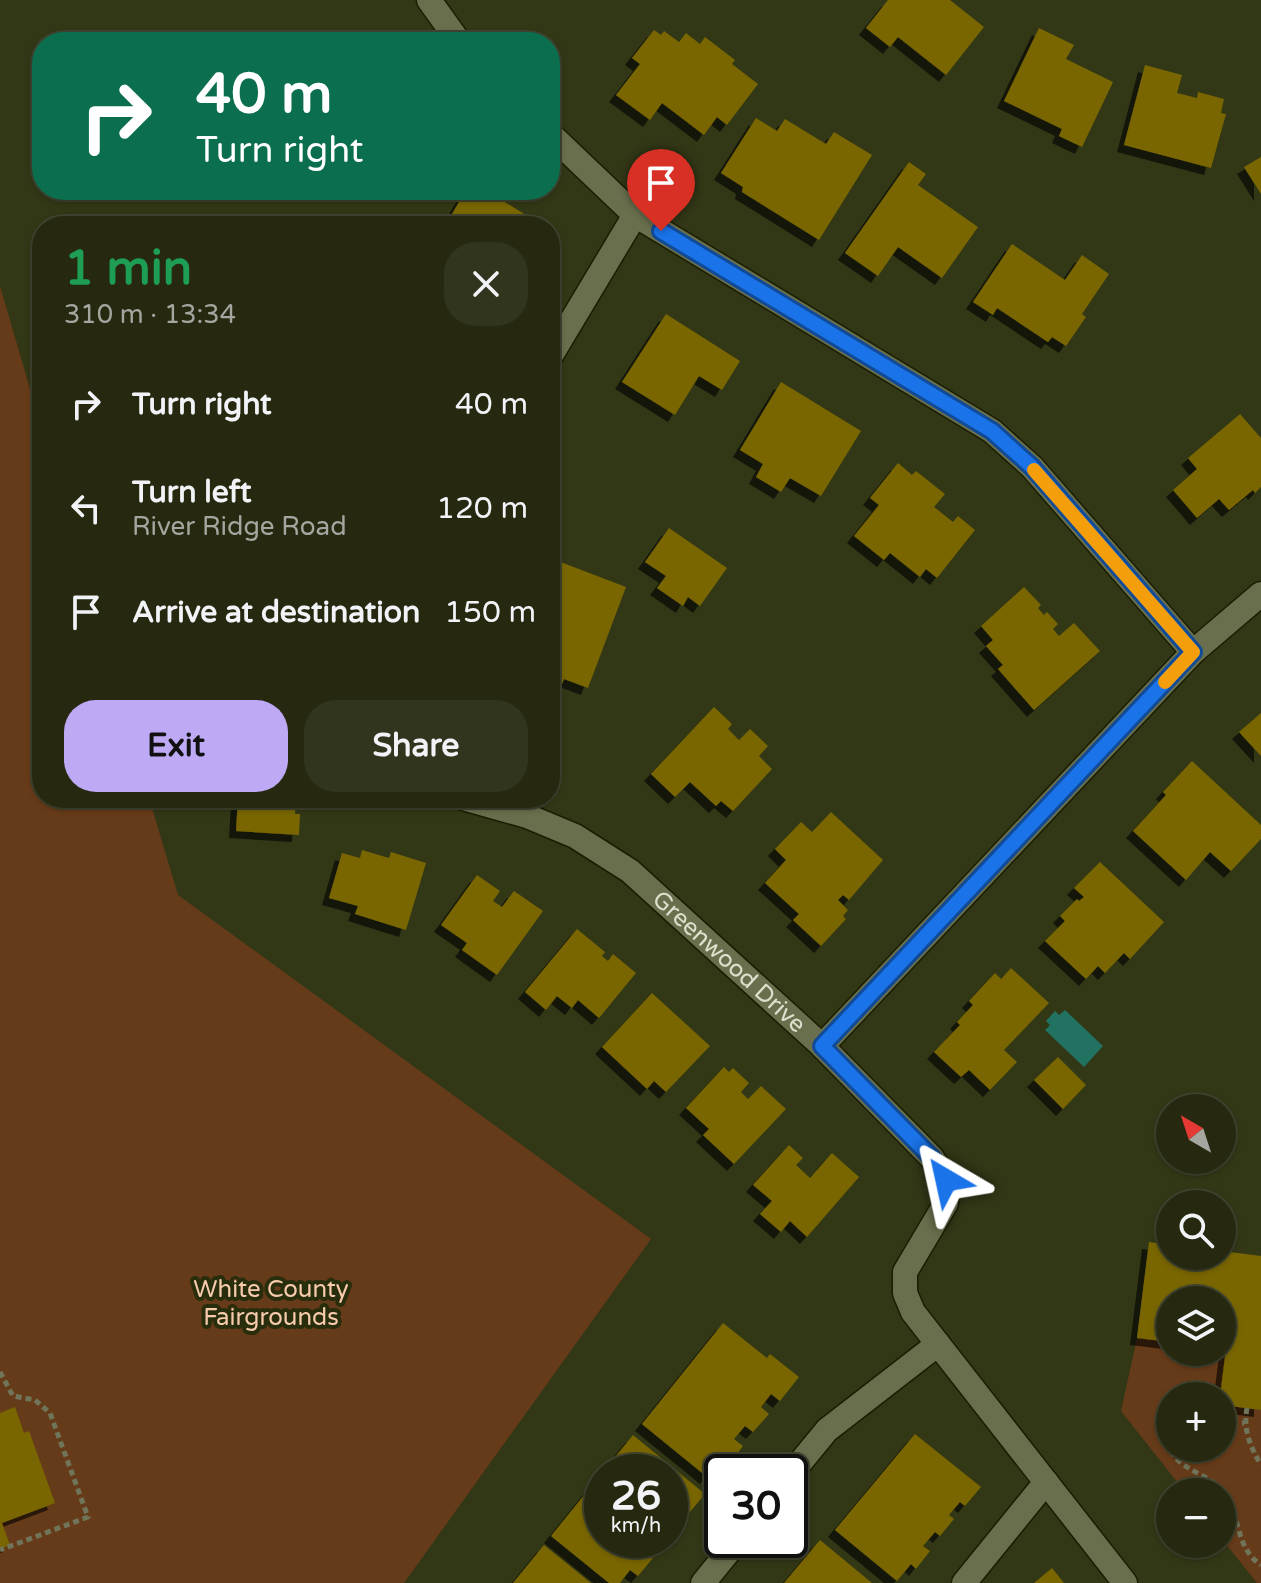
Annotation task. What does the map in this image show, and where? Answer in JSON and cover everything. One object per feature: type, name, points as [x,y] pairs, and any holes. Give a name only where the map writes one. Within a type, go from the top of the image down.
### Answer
[{"type":"street","points":[[429,0],[452,32]]},
{"type":"street","points":[[560,144],[635,215],[992,431],[1032,467],[1193,652]]},
{"type":"street","points":[[560,340],[635,215]]},
{"type":"street","points":[[822,1046],[1193,652],[1261,594]]},
{"type":"street","name":"Greenwood Drive","points":[[499,808],[575,836],[630,871],[822,1046],[932,1158],[946,1180],[946,1203],[905,1272],[905,1293],[913,1312],[1125,1583]]},
{"type":"street","points":[[807,1454],[827,1430],[938,1344]]},
{"type":"street","points":[[964,1583],[1046,1482]]},
{"type":"street","points":[[703,1583],[723,1558]]},
{"type":"path","points":[[0,1372],[13,1396],[35,1400],[50,1413],[88,1517],[0,1550]]},
{"type":"path","points":[[1247,1408],[1244,1423],[1250,1448],[1261,1465]]},
{"type":"path","points":[[1236,1423],[1244,1423]]},
{"type":"path","points":[[1181,1462],[1213,1482],[1225,1494],[1243,1545],[1253,1560],[1261,1565]]},
{"type":"green space","name":"White County Fairgrounds","points":[[0,286],[32,396],[32,808],[152,808],[178,895],[651,1239],[404,1583],[0,1583]]},
{"type":"green space","points":[[1137,1338],[1156,1340],[1156,1366],[1224,1366],[1222,1382],[1156,1382],[1156,1455],[1121,1411]]},
{"type":"green space","points":[[1236,1407],[1261,1410],[1261,1583],[1257,1583],[1236,1557],[1236,1478],[1174,1478],[1161,1462],[1236,1462]]},
{"type":"water","points":[[1065,1010],[1103,1046],[1084,1067],[1045,1030],[1050,1025],[1046,1021],[1055,1011],[1059,1015]]},
{"type":"building","points":[[888,0],[950,0],[984,27],[946,75],[898,37],[890,47],[866,28]]},
{"type":"building","points":[[1039,28],[1074,45],[1066,59],[1113,82],[1082,147],[1059,136],[1062,129],[1004,101]]},
{"type":"building","points":[[654,30],[661,35],[664,31],[679,42],[686,33],[700,44],[705,37],[735,60],[732,64],[758,84],[727,125],[717,117],[704,135],[662,103],[650,120],[616,95],[640,64],[632,58]]},
{"type":"building","points":[[1145,65],[1182,75],[1177,93],[1197,98],[1198,92],[1224,99],[1221,113],[1226,114],[1211,168],[1124,145]]},
{"type":"building","points":[[756,118],[777,131],[785,119],[826,144],[834,132],[872,155],[819,240],[742,192],[743,187],[721,173]]},
{"type":"building","points":[[1261,157],[1261,194],[1244,167]]},
{"type":"building","points":[[909,162],[926,174],[918,185],[978,227],[942,278],[898,247],[878,276],[845,253]]},
{"type":"building","points":[[460,200],[501,200],[528,216],[451,216]]},
{"type":"building","points":[[1012,244],[1065,280],[1082,255],[1109,274],[1082,314],[1086,317],[1066,346],[1052,337],[1048,342],[997,308],[993,315],[973,302]]},
{"type":"building","points":[[666,314],[740,361],[722,390],[699,376],[675,415],[622,382]]},
{"type":"building","points":[[781,382],[861,431],[821,496],[790,478],[781,492],[756,477],[763,464],[740,450]]},
{"type":"building","points":[[1240,414],[1261,438],[1261,487],[1229,510],[1219,499],[1197,518],[1173,490],[1197,469],[1188,458]]},
{"type":"building","points":[[898,463],[912,475],[916,471],[945,494],[934,507],[953,522],[958,516],[975,530],[937,578],[926,569],[920,577],[890,553],[884,560],[854,536],[879,505],[870,498]]},
{"type":"building","points":[[669,528],[727,568],[700,606],[688,597],[683,606],[657,588],[666,576],[645,562]]},
{"type":"building","points":[[560,562],[626,587],[588,688],[564,679],[560,689]]},
{"type":"building","points":[[1024,587],[1041,605],[1038,608],[1044,615],[1047,612],[1058,624],[1053,629],[1059,636],[1074,623],[1100,651],[1034,710],[998,669],[1003,665],[986,646],[993,640],[981,626]]},
{"type":"building","points":[[714,707],[732,724],[728,729],[739,740],[750,729],[768,746],[759,756],[772,769],[733,811],[721,801],[716,806],[690,782],[675,797],[651,774]]},
{"type":"building","points":[[1261,713],[1261,756],[1239,732]]},
{"type":"building","points":[[1192,761],[1261,825],[1261,839],[1231,871],[1210,852],[1186,880],[1133,831]]},
{"type":"building","points":[[237,808],[295,808],[295,814],[300,814],[299,835],[236,831]]},
{"type":"building","points":[[831,812],[883,860],[849,900],[843,895],[838,900],[848,910],[843,916],[846,919],[821,946],[793,920],[799,914],[765,883],[786,860],[775,849],[801,822],[812,832]]},
{"type":"building","points":[[362,850],[389,858],[391,852],[426,863],[406,930],[355,914],[358,906],[329,898],[342,853],[360,858]]},
{"type":"building","points":[[1100,862],[1164,922],[1130,959],[1124,953],[1105,973],[1098,966],[1086,979],[1045,941],[1065,921],[1060,916],[1077,899],[1079,901],[1084,897],[1074,888]]},
{"type":"building","points":[[477,875],[500,891],[493,901],[502,907],[514,891],[543,911],[497,975],[462,950],[467,943],[441,925]]},
{"type":"building","points":[[577,929],[605,952],[602,956],[608,961],[613,954],[636,973],[599,1018],[578,1000],[572,1008],[557,996],[546,1010],[525,992]]},
{"type":"building","points":[[1011,968],[1049,1003],[1004,1050],[1017,1062],[990,1090],[969,1070],[961,1077],[934,1052],[960,1025],[957,1022],[973,1005],[969,1001],[995,973],[1001,979]]},
{"type":"building","points":[[652,993],[710,1046],[666,1092],[654,1081],[647,1089],[602,1047]]},
{"type":"building","points":[[1058,1057],[1086,1085],[1063,1109],[1034,1080]]},
{"type":"building","points":[[724,1067],[729,1072],[733,1068],[749,1083],[741,1092],[748,1099],[761,1086],[786,1109],[734,1164],[703,1135],[709,1129],[686,1108]]},
{"type":"building","points":[[789,1145],[803,1158],[796,1165],[810,1178],[832,1153],[859,1177],[807,1237],[790,1221],[781,1232],[760,1214],[772,1201],[753,1185]]},
{"type":"building","points":[[1149,1242],[1156,1243],[1156,1270],[1236,1270],[1236,1253],[1261,1256],[1261,1410],[1236,1407],[1236,1382],[1222,1382],[1224,1366],[1236,1366],[1236,1286],[1156,1286],[1156,1340],[1137,1338]]},
{"type":"building","points":[[723,1323],[767,1358],[770,1354],[799,1377],[780,1401],[771,1394],[761,1407],[769,1414],[753,1432],[745,1426],[734,1439],[743,1446],[737,1454],[704,1454],[704,1475],[688,1462],[688,1454],[679,1454],[642,1424]]},
{"type":"building","points":[[15,1407],[24,1433],[29,1431],[55,1503],[2,1523],[10,1545],[0,1549],[0,1413]]},
{"type":"building","points":[[915,1434],[981,1487],[965,1506],[960,1502],[949,1515],[954,1519],[940,1536],[935,1532],[923,1546],[930,1551],[916,1569],[911,1564],[897,1581],[835,1530]]},
{"type":"building","points":[[633,1435],[656,1454],[618,1454]]},
{"type":"building","points":[[688,1480],[704,1493],[688,1512]]},
{"type":"building","points":[[584,1495],[584,1558],[653,1558],[638,1576],[630,1570],[620,1583],[609,1583],[551,1536]]},
{"type":"building","points":[[820,1540],[872,1583],[784,1583]]},
{"type":"building","points":[[544,1545],[591,1583],[513,1583]]},
{"type":"building","points":[[1052,1568],[1064,1583],[1034,1583]]},
{"type":"slow traffic","points":[[1034,470],[1193,652],[1165,682]]},
{"type":"route","points":[[661,231],[992,431],[1032,467],[1193,652],[822,1046],[932,1158],[946,1180]]}]
